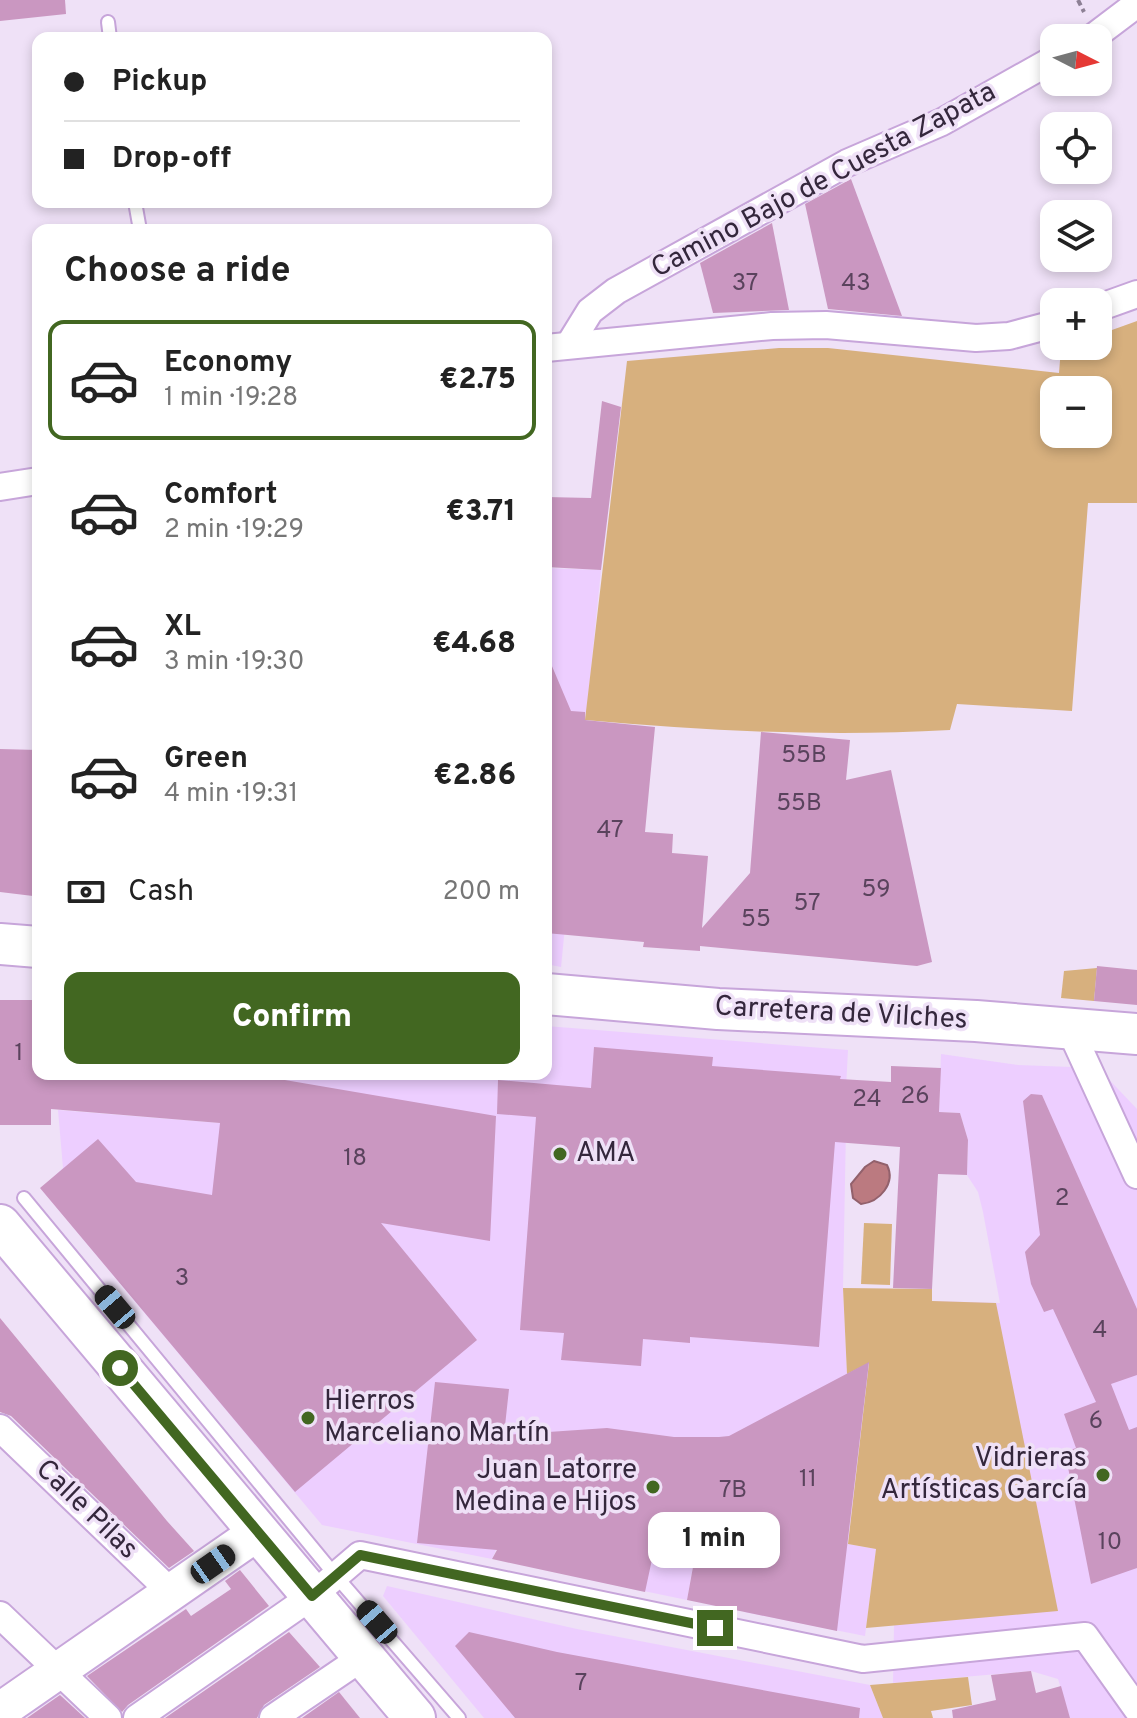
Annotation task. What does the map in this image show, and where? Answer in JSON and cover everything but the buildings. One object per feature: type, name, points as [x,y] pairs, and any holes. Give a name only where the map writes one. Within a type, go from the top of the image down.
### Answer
[{"type":"main road","points":[[0,944],[32,947]]},
{"type":"main road","name":"Carretera de Vilches","points":[[552,995],[718,1009],[1069,1027],[1137,1034]]},
{"type":"main road","points":[[12,1211],[258,1532],[324,1585],[363,1657],[413,1717]]},
{"type":"street","points":[[1111,24],[1137,4]]},
{"type":"street","name":"Camino Bajo de Cuesta Zapata","points":[[558,346],[590,311],[616,291],[847,163],[942,122],[1040,67]]},
{"type":"street","points":[[1112,303],[1137,294]]},
{"type":"street","points":[[558,346],[786,326],[826,325],[976,338],[1009,336],[1040,328]]},
{"type":"street","points":[[0,487],[32,482]]},
{"type":"street","points":[[1069,1027],[1137,1175]]},
{"type":"street","name":"Calle Pilas","points":[[0,1428],[172,1593]]},
{"type":"street","points":[[0,1711],[258,1532]]},
{"type":"street","points":[[137,1718],[324,1585],[360,1555],[863,1659],[1085,1636],[1137,1712],[1132,1718]]},
{"type":"street","points":[[0,1615],[108,1718]]},
{"type":"street","points":[[273,1718],[363,1657]]},
{"type":"lane","points":[[108,22],[109,32]]},
{"type":"lane","points":[[12,1211],[324,1585],[459,1718]]},
{"type":"shaded area","points":[[1137,321],[1137,503],[1088,503],[1072,711],[957,704],[950,730],[859,733],[721,730],[585,720],[627,361],[779,348],[828,348],[1059,373],[1060,360],[1112,360],[1112,330]]},
{"type":"shaded area","points":[[552,568],[601,570],[561,967],[552,965]]},
{"type":"shaded area","points":[[1097,968],[1094,1001],[1061,998],[1064,971]]},
{"type":"shaded area","points":[[552,1026],[848,1050],[844,1126],[843,1288],[847,1373],[869,1362],[848,1544],[876,1549],[865,1636],[744,1612],[697,1545],[687,1600],[581,1578],[608,1429],[518,1434],[525,1484],[492,1559],[322,1525],[41,1189],[63,1168],[58,1110],[220,1123],[224,1080],[552,1080]]},
{"type":"shaded area","points":[[941,1054],[1018,1065],[1098,1068],[1137,1109],[1137,1718],[1070,1718],[1058,1679],[1031,1671],[893,1683],[894,1626],[932,1289],[932,1301],[1000,1303],[978,1192],[967,1175],[968,1140],[960,1113],[939,1112]]},
{"type":"shaded area","points":[[874,1161],[887,1165],[888,1185],[880,1196],[861,1204],[853,1198],[851,1184]]},
{"type":"shaded area","points":[[864,1223],[892,1224],[890,1285],[861,1284]]},
{"type":"shaded area","points":[[843,1288],[932,1289],[932,1301],[996,1303],[1058,1611],[866,1628],[876,1549],[848,1544],[869,1363],[847,1374]]},
{"type":"shaded area","points":[[387,1586],[577,1629],[870,1685],[883,1718],[484,1718],[383,1596]]},
{"type":"shaded area","points":[[968,1677],[972,1705],[931,1711],[933,1718],[883,1718],[870,1685]]},
{"type":"place","name":"AMA","points":[[560,1154]]},
{"type":"place","name":"Hierros Marceliano Martín","points":[[308,1418]]},
{"type":"place","name":"Vidrieras Artísticas García","points":[[1103,1475]]},
{"type":"place","name":"Juan Latorre Medina e Hijos","points":[[653,1487]]},
{"type":"route","points":[[120,1368],[312,1596],[360,1555],[715,1628]]}]
